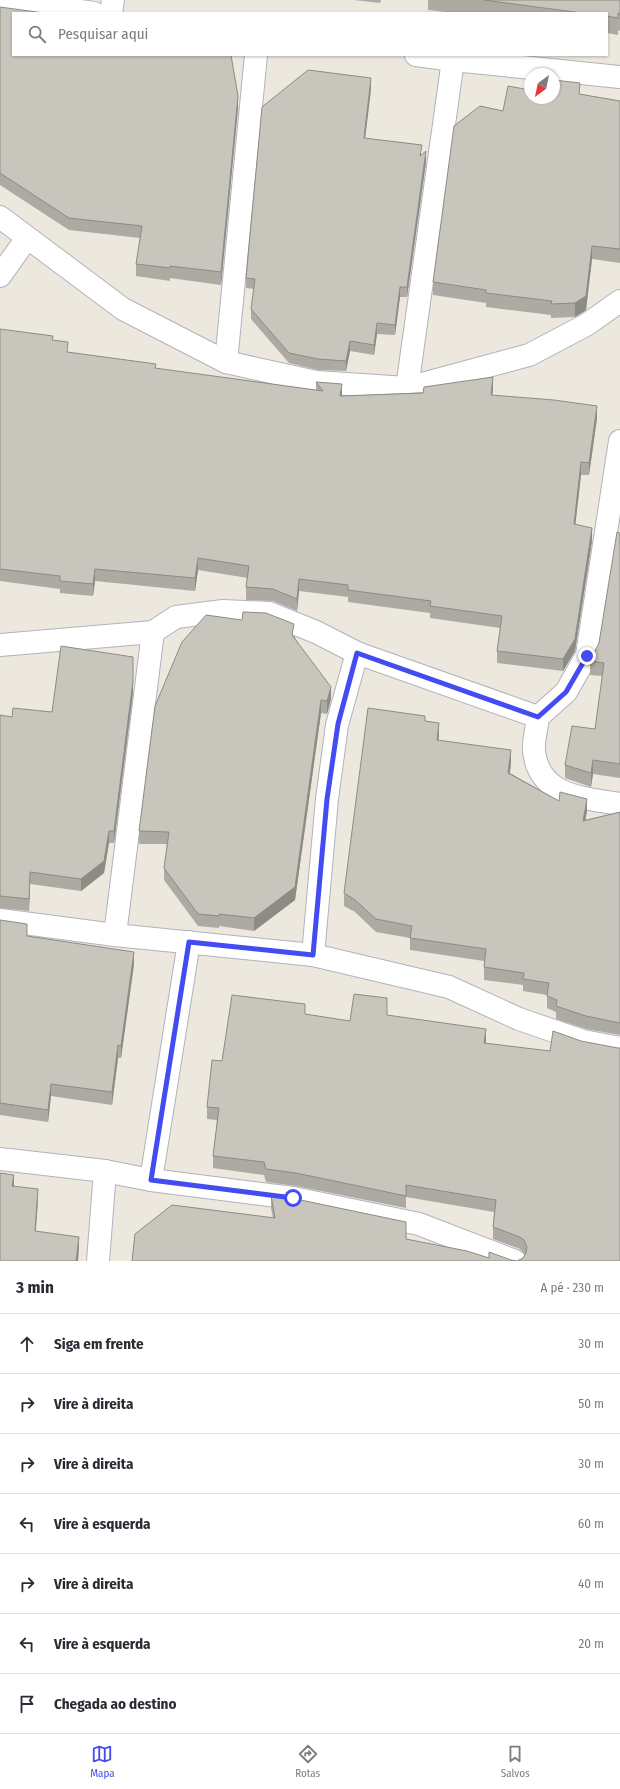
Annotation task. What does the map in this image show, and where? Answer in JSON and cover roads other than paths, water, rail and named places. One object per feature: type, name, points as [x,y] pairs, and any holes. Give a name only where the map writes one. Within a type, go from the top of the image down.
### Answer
[{"type":"street","points":[[7,0],[87,12]]},
{"type":"street","points":[[111,12],[112,0]]},
{"type":"street","points":[[226,362],[256,56]]},
{"type":"street","points":[[423,56],[620,77]]},
{"type":"street","points":[[407,388],[453,60]]},
{"type":"street","points":[[0,217],[123,309],[226,362],[316,382],[407,388],[529,355],[586,325],[620,301]]},
{"type":"street","points":[[0,276],[27,238]]},
{"type":"street","points":[[620,441],[587,656],[566,692],[538,717],[534,751],[540,770],[550,786],[574,796],[620,804]]},
{"type":"street","points":[[0,645],[153,632],[176,617],[223,610],[269,613],[316,632],[357,653],[538,717]]},
{"type":"street","points":[[115,935],[153,632]]},
{"type":"street","points":[[313,955],[327,799],[338,724],[357,653]]},
{"type":"street","points":[[0,920],[115,935],[313,955],[449,987],[519,1018],[583,1042],[620,1048]]},
{"type":"street","points":[[151,1180],[189,942]]},
{"type":"street","points":[[0,1159],[105,1171],[151,1180],[293,1198],[419,1224],[515,1261]]},
{"type":"street","points":[[98,1261],[105,1171]]}]
